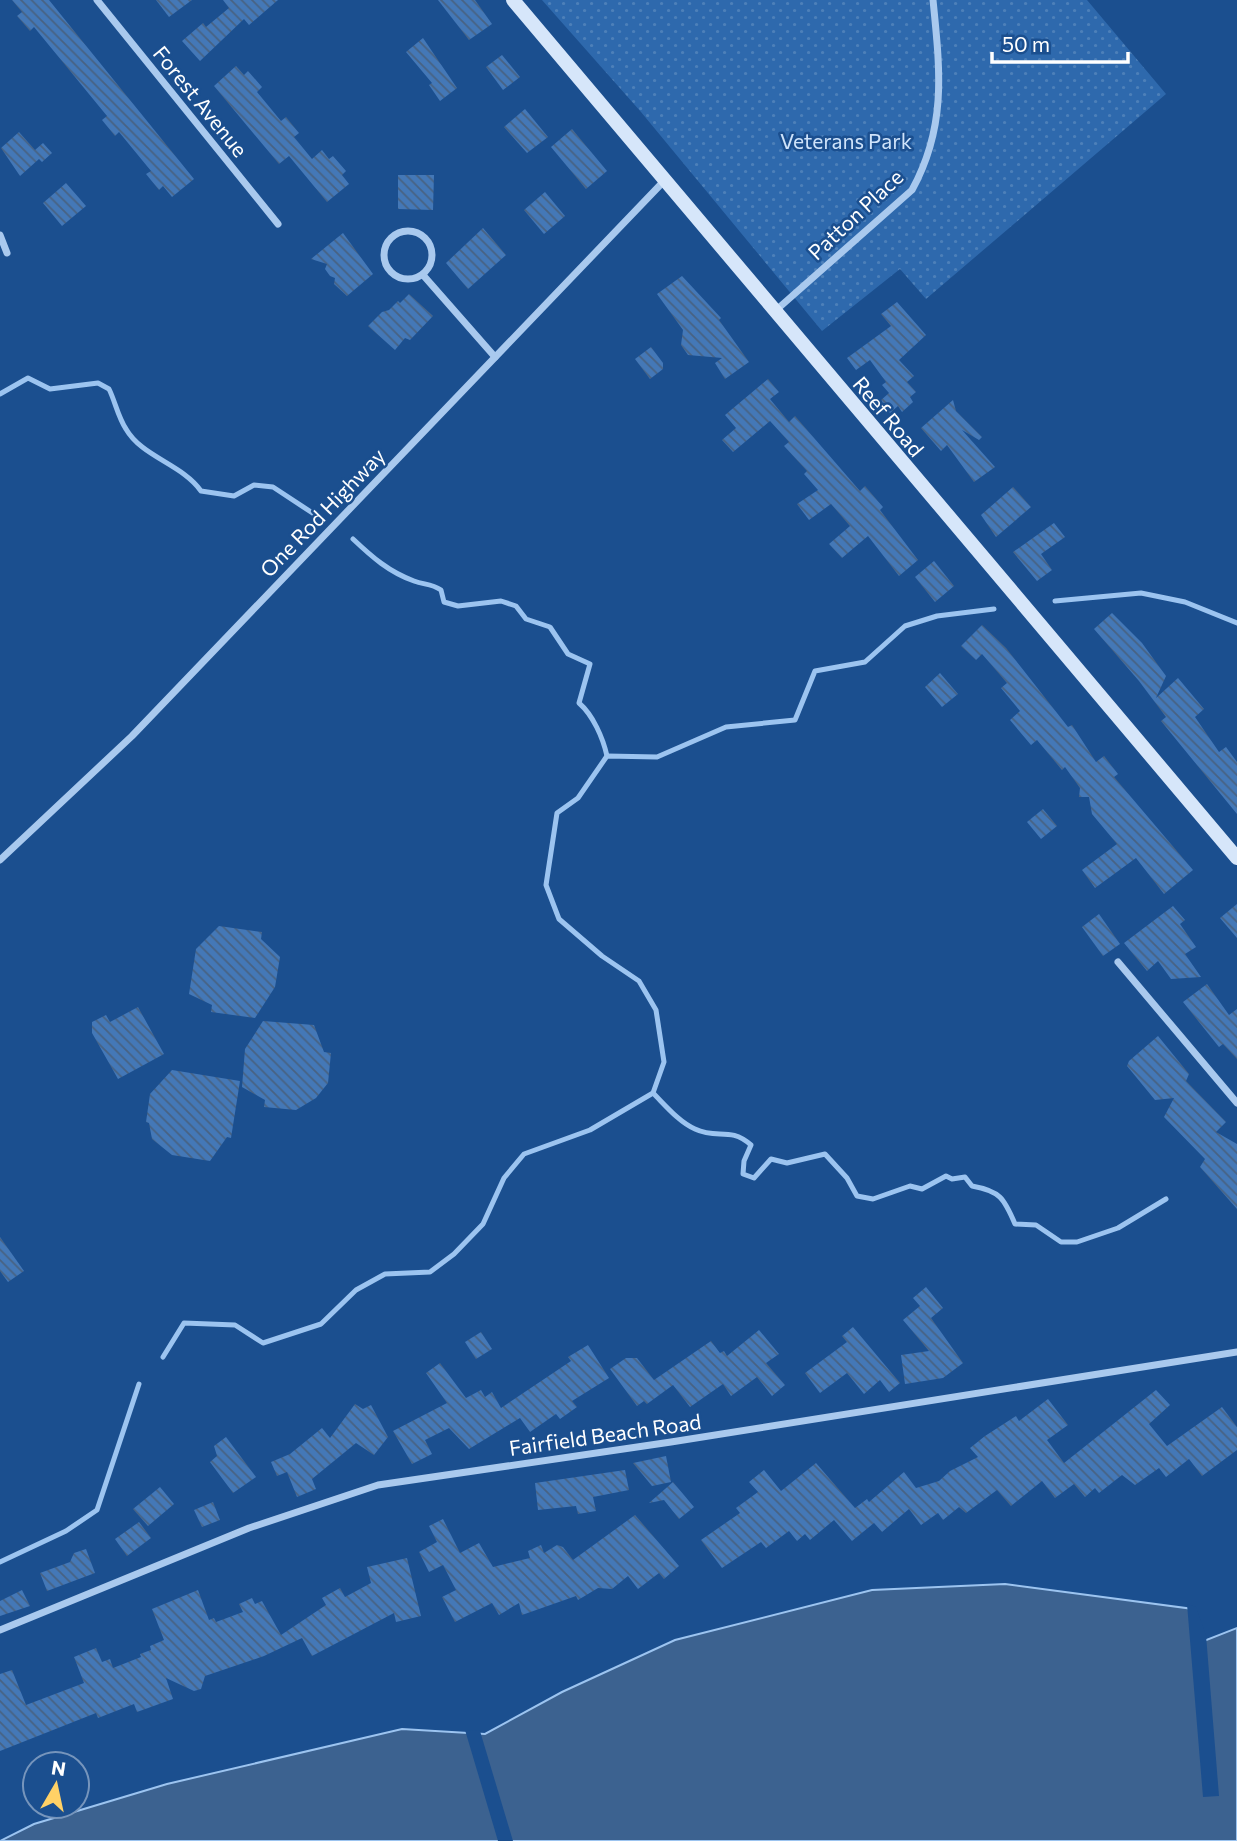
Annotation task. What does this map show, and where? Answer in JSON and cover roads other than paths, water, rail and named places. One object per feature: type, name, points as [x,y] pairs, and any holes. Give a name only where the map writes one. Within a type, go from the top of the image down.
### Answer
[{"type":"street","name":"Forest Avenue","points":[[97,0],[278,224]]},
{"type":"street","name":"Reef Road","points":[[513,0],[1237,858]]},
{"type":"street","name":"Patton Place","points":[[774,312],[912,190],[926,164],[942,83],[933,0]]},
{"type":"street","name":"One Rod Highway","points":[[0,860],[132,736],[664,181]]},
{"type":"street","points":[[409,231],[426,238],[431,245],[432,261],[424,275],[400,278],[388,268],[384,254],[392,237],[409,231]]},
{"type":"street","points":[[0,235],[7,253]]},
{"type":"street","points":[[424,275],[495,357]]},
{"type":"street","points":[[1118,962],[1237,1103]]},
{"type":"street","name":"Fairfield Beach Road","points":[[0,1630],[249,1528],[378,1485],[698,1438],[1237,1352]]},
{"type":"waterway","points":[[0,394],[28,378],[50,389],[98,383],[109,389],[121,419],[133,439],[184,474],[201,491],[234,496],[254,485],[273,487],[314,514]]},
{"type":"waterway","points":[[353,539],[389,569],[441,590],[444,602],[458,606],[501,601],[516,606],[526,619],[550,627],[568,654],[590,664],[579,703],[597,727],[607,756]]},
{"type":"waterway","points":[[1055,601],[1141,593],[1185,602],[1237,623]]},
{"type":"waterway","points":[[163,1357],[184,1323],[235,1325],[263,1343],[321,1324],[356,1290],[385,1274],[430,1272],[454,1254],[483,1224],[504,1178],[524,1154],[590,1130],[653,1093],[664,1062],[656,1010],[639,981],[602,956],[559,919],[546,885],[557,813],[578,798],[607,756],[657,757],[726,727],[795,720],[815,671],[865,662],[905,626],[937,616],[994,609]]},
{"type":"waterway","points":[[653,1093],[689,1126],[703,1132],[730,1134],[751,1145],[744,1161],[743,1174],[754,1178],[771,1159],[787,1163],[825,1154],[847,1178],[857,1196],[873,1199],[910,1186],[922,1189],[946,1176],[952,1179],[965,1177],[972,1186],[989,1190],[1000,1197],[1015,1224],[1036,1225],[1061,1242],[1077,1242],[1118,1228],[1166,1199]]},
{"type":"waterway","points":[[0,1562],[66,1531],[97,1510],[139,1384]]},
{"type":"park label","name":"Veterans Park","points":[[846,140]]}]
